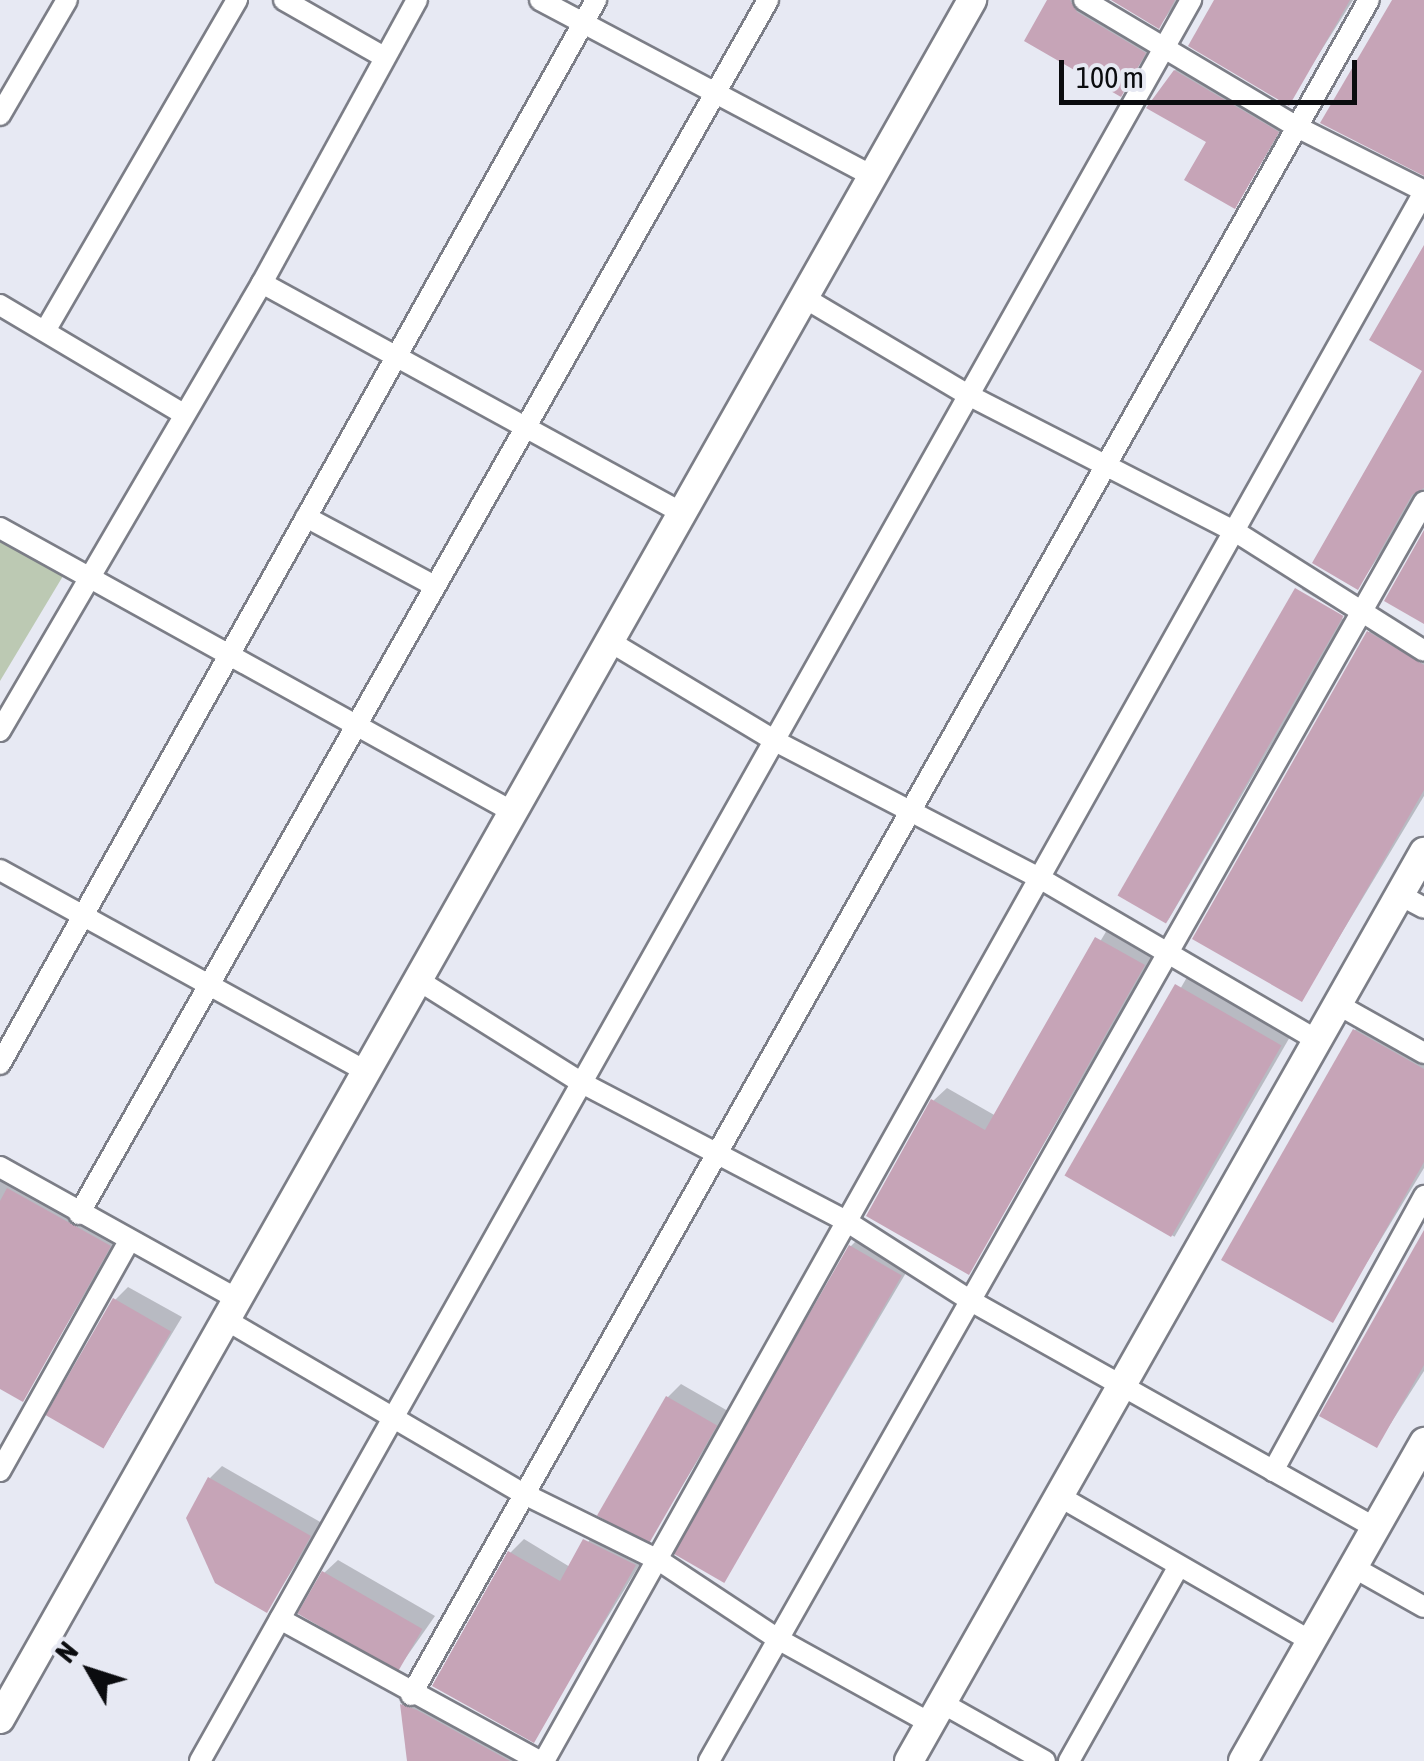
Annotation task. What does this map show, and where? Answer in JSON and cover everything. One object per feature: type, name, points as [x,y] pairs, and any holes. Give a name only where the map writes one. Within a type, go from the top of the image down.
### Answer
[{"type":"street","points":[[0,114],[67,0]]},
{"type":"street","points":[[45,331],[237,0]]},
{"type":"street","points":[[284,0],[384,57]]},
{"type":"street","points":[[0,731],[262,283],[417,0]]},
{"type":"street","points":[[540,0],[872,176]]},
{"type":"street","points":[[0,1064],[596,0]]},
{"type":"street","points":[[79,1214],[768,0]]},
{"type":"street","points":[[0,1718],[972,0]]},
{"type":"street","points":[[280,1619],[410,1695],[541,1761],[660,1560],[1424,191],[1298,127],[1084,0]]},
{"type":"street","points":[[200,1761],[1192,0]]},
{"type":"street","points":[[410,1695],[1369,0]]},
{"type":"street","points":[[262,283],[521,430],[682,512]]},
{"type":"street","points":[[804,298],[970,396],[1236,532],[1424,651]]},
{"type":"street","points":[[0,304],[182,414]]},
{"type":"street","points":[[709,1761],[1424,502]]},
{"type":"street","points":[[306,517],[433,586]]},
{"type":"street","points":[[0,528],[352,728],[513,812]]},
{"type":"street","points":[[610,640],[777,742],[908,815],[1041,879],[1168,957],[1316,1040]]},
{"type":"street","points":[[909,1761],[1337,1004],[1412,902],[1424,852]]},
{"type":"street","points":[[0,870],[366,1071]]},
{"type":"street","points":[[418,980],[582,1083],[714,1157],[846,1221],[970,1300],[1375,1528]]},
{"type":"street","points":[[1337,1004],[1424,1053]]},
{"type":"street","points":[[2,1172],[128,1242],[391,1420],[524,1494],[660,1560],[778,1639],[1044,1761]]},
{"type":"street","points":[[1273,1471],[1424,1196]]},
{"type":"street","points":[[0,1470],[128,1242]]},
{"type":"street","points":[[1243,1761],[1424,1442]]},
{"type":"street","points":[[1057,1495],[1311,1641]]},
{"type":"street","points":[[1069,1761],[1179,1566]]},
{"type":"street","points":[[1353,1567],[1424,1607]]},
{"type":"green space","points":[[0,539],[63,576],[0,681]]},
{"type":"building","points":[[1047,0],[1070,0],[1077,12],[1146,53],[1121,97],[1024,41]]},
{"type":"building","points":[[1111,0],[1175,0],[1159,29]]},
{"type":"building","points":[[1214,0],[1350,0],[1289,106],[1188,46]]},
{"type":"building","points":[[1392,0],[1424,0],[1424,176],[1320,123]]},
{"type":"building","points":[[1174,70],[1279,132],[1235,209],[1184,180],[1206,142],[1146,108]]},
{"type":"building","points":[[1424,245],[1424,488],[1412,495],[1358,590],[1312,563],[1422,371],[1369,340]]},
{"type":"building","points":[[1424,530],[1424,624],[1384,601]]},
{"type":"building","points":[[1295,588],[1343,616],[1166,923],[1118,895]]},
{"type":"building","points":[[1367,631],[1424,665],[1424,790],[1302,1002],[1192,939]]},
{"type":"building","points":[[1095,937],[1145,965],[969,1275],[866,1216],[931,1099],[985,1130]]},
{"type":"building","points":[[1175,984],[1282,1046],[1171,1237],[1064,1175]]},
{"type":"building","points":[[1353,1029],[1424,1069],[1424,1162],[1333,1323],[1221,1260]]},
{"type":"building","points":[[7,1188],[111,1246],[23,1402],[0,1389],[0,1201]]},
{"type":"building","points":[[1424,1230],[1424,1365],[1377,1448],[1319,1416]]},
{"type":"building","points":[[849,1245],[902,1276],[724,1583],[672,1552]]},
{"type":"building","points":[[113,1298],[171,1332],[104,1448],[46,1415]]},
{"type":"building","points":[[666,1396],[717,1426],[648,1545],[597,1516]]},
{"type":"building","points":[[208,1477],[311,1536],[267,1613],[215,1583],[186,1518]]},
{"type":"building","points":[[583,1539],[636,1565],[534,1743],[432,1686],[508,1551],[560,1581]]},
{"type":"building","points":[[322,1571],[422,1629],[398,1671],[298,1613]]},
{"type":"building","points":[[400,1704],[417,1710],[510,1761],[407,1761]]}]
